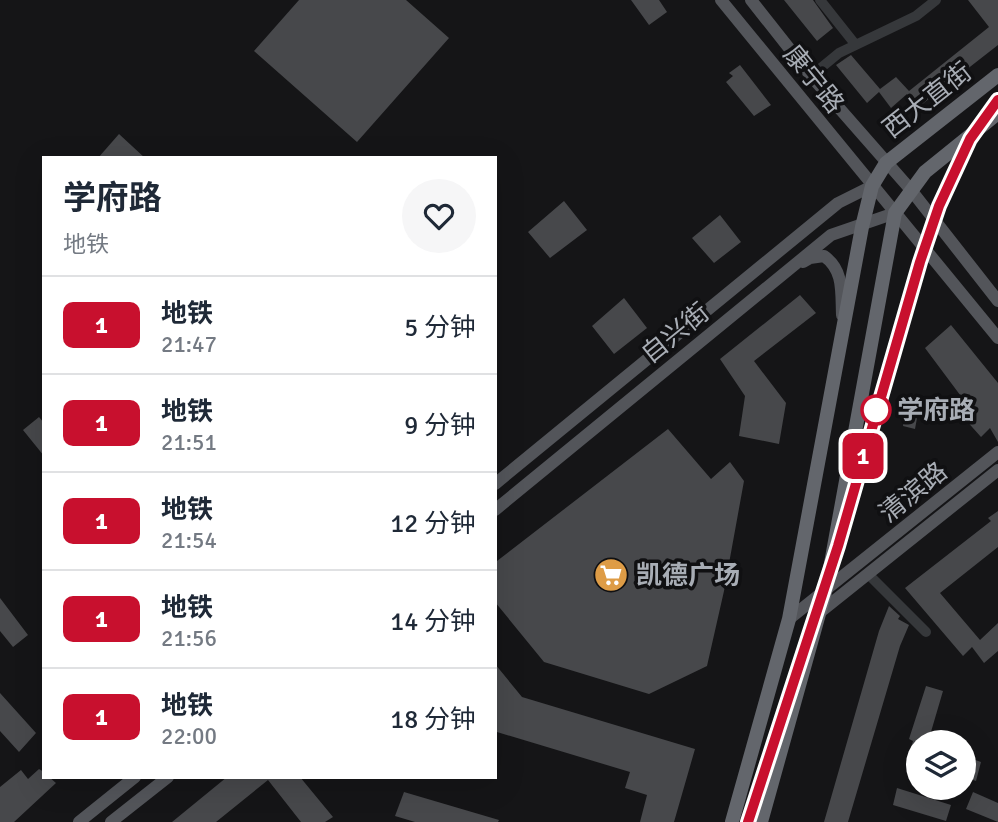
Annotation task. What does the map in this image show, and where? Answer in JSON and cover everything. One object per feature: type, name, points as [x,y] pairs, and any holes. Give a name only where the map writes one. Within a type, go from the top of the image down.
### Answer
[{"type":"highway","name":"西大直街","points":[[886,163],[998,75]]},
{"type":"highway","name":"西大直街","points":[[911,190],[925,173],[998,113]]},
{"type":"highway","points":[[732,822],[789,619],[862,225],[872,186],[886,163]]},
{"type":"highway","points":[[761,822],[825,591],[895,213],[911,190]]},
{"type":"main road","name":"康宁路","points":[[721,0],[998,338]]},
{"type":"main road","name":"康宁路","points":[[751,0],[811,76],[911,190],[998,301]]},
{"type":"main road","name":"自兴街","points":[[497,482],[838,203],[872,186]]},
{"type":"main road","name":"自兴街","points":[[497,508],[831,235],[895,213]]},
{"type":"main road","points":[[790,269],[810,258],[824,256],[834,263],[840,277],[843,327]]},
{"type":"main road","name":"清滨路","points":[[789,619],[998,452]]},
{"type":"main road","name":"清滨路","points":[[819,613],[998,470]]},
{"type":"main road","points":[[79,822],[133,779]]},
{"type":"main road","points":[[111,822],[165,779]]},
{"type":"street","points":[[820,0],[855,44]]},
{"type":"street","points":[[811,76],[839,53],[916,16],[936,0]]},
{"type":"street","points":[[868,574],[926,632]]},
{"type":"building","points":[[299,0],[406,0],[449,38],[357,142],[254,51]]},
{"type":"building","points":[[631,0],[659,0],[667,12],[649,25]]},
{"type":"building","points":[[784,0],[813,0],[833,28],[817,41]]},
{"type":"building","points":[[968,0],[998,0],[998,45],[916,109],[907,94],[891,108],[879,92],[867,103],[836,65],[851,55],[880,89],[896,77],[909,91],[989,27]]},
{"type":"building","points":[[740,65],[771,105],[754,116],[726,82],[733,76],[729,73]]},
{"type":"building","points":[[119,134],[143,156],[100,156]]},
{"type":"building","points":[[564,201],[587,230],[550,258],[528,232]]},
{"type":"building","points":[[720,215],[741,242],[714,263],[692,238]]},
{"type":"building","points":[[800,295],[816,313],[754,361],[786,403],[779,444],[739,436],[745,396],[720,359]]},
{"type":"building","points":[[624,298],[647,328],[614,354],[592,326]]},
{"type":"building","points":[[951,325],[998,383],[998,442],[990,428],[981,437],[964,418],[972,411],[925,348]]},
{"type":"building","points":[[908,394],[921,396],[915,429],[903,426]]},
{"type":"building","points":[[39,417],[42,421],[42,454],[23,430]]},
{"type":"building","name":"凯德广场","points":[[668,429],[711,479],[730,462],[744,481],[707,666],[649,694],[544,662],[497,604],[497,561]]},
{"type":"building","points":[[998,511],[998,547],[940,593],[980,640],[998,623],[998,651],[984,663],[972,647],[963,656],[905,588],[991,521],[988,518]]},
{"type":"building","points":[[0,598],[28,635],[13,647],[0,631]]},
{"type":"building","points":[[889,606],[900,616],[898,619],[909,625],[900,646],[848,822],[824,822],[879,631]]},
{"type":"building","points":[[497,666],[522,697],[695,749],[674,822],[640,822],[647,795],[625,788],[630,772],[497,732]]},
{"type":"building","points":[[926,686],[943,691],[932,730],[912,730]]},
{"type":"building","points":[[0,693],[36,733],[19,752],[0,731]]},
{"type":"building","points":[[976,760],[981,762],[976,781]]},
{"type":"building","points":[[39,769],[42,771],[42,779],[51,779],[56,783],[14,822],[0,822],[0,787],[21,770],[28,779]]},
{"type":"building","points":[[225,779],[302,779],[333,817],[325,822],[301,822],[268,780],[216,822],[172,822]]},
{"type":"building","points":[[897,788],[906,791],[906,800],[935,800],[951,805],[946,821],[893,805]]},
{"type":"building","points":[[404,792],[499,820],[415,822],[395,816]]},
{"type":"building","points":[[976,793],[998,803],[998,822],[966,809],[970,800],[976,800]]},
{"type":"metro line","name":"1","points":[[748,822],[838,546],[887,369],[939,206],[970,139],[998,100]]},
{"type":"place","name":"学府路","points":[[876,410]]},
{"type":"place","name":"凯德广场","points":[[611,575]]}]
